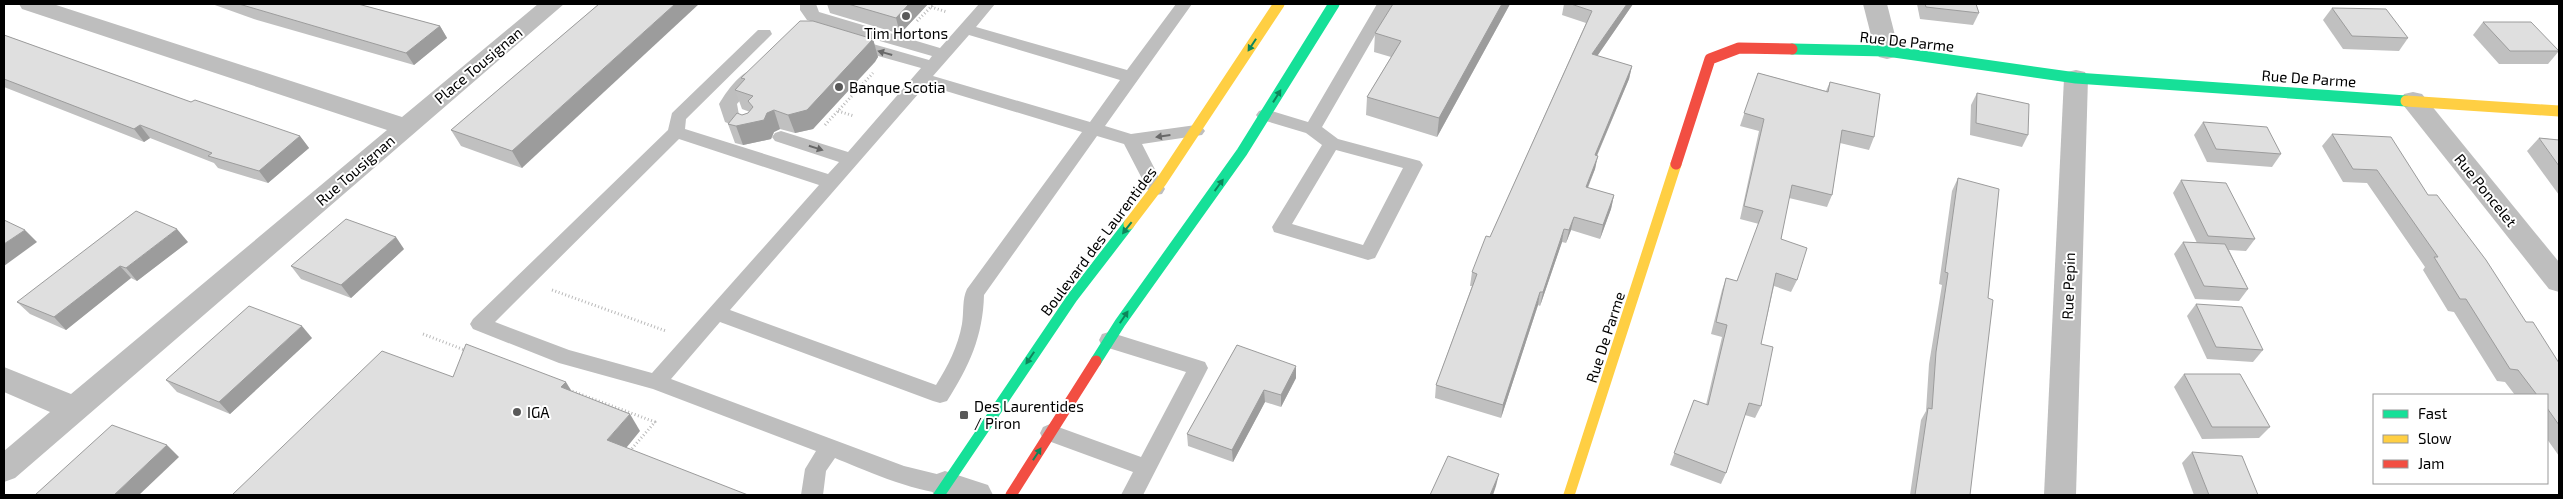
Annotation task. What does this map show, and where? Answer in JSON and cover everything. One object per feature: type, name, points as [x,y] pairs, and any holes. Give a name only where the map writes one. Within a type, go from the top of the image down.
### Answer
[{"type":"street","name":"Rue Tousignan","points":[[30,4],[405,127]]},
{"type":"street","name":"Place Tousignan","points":[[405,127],[552,4]]},
{"type":"street","name":"Boulevard des Laurentides","points":[[942,490],[1068,305],[1156,189],[1279,4]]},
{"type":"street","points":[[1011,495],[1109,340],[1226,176],[1334,4]]},
{"type":"street","points":[[1874,4],[1887,51]]},
{"type":"street","name":"Rue De Parme","points":[[1569,495],[1710,59],[1739,48],[1887,51],[2076,78],[2559,111]]},
{"type":"street","name":"Rue Pepin","points":[[2060,495],[2076,78]]},
{"type":"street","name":"Rue Poncelet","points":[[2413,100],[2559,281]]},
{"type":"street","name":"Rue Tousignan","points":[[4,468],[405,127]]},
{"type":"street","points":[[4,379],[74,409]]},
{"type":"street","points":[[942,490],[977,495]]},
{"type":"lane","points":[[808,4],[808,10],[814,16],[932,66],[1094,129],[1131,140],[1196,131]]},
{"type":"lane","points":[[656,382],[987,4]]},
{"type":"lane","points":[[716,314],[940,395],[963,360],[974,313],[974,294],[1184,4]]},
{"type":"lane","points":[[1312,129],[1385,4]]},
{"type":"lane","points":[[965,29],[1132,77]]},
{"type":"lane","points":[[809,32],[820,33],[932,66]]},
{"type":"lane","points":[[764,34],[678,118],[676,132],[480,324],[566,357],[656,382],[942,490]]},
{"type":"lane","points":[[749,126],[731,118],[728,104],[734,94],[768,61]]},
{"type":"lane","points":[[1265,115],[1312,129],[1332,142],[1414,165],[1368,253],[1281,227],[1332,142]]},
{"type":"lane","points":[[676,132],[832,182]]},
{"type":"lane","points":[[781,137],[851,159]]},
{"type":"lane","points":[[1131,140],[1156,189]]},
{"type":"lane","points":[[1109,340],[1198,368],[1132,495]]},
{"type":"lane","points":[[1050,433],[1146,468]]},
{"type":"lane","points":[[812,495],[816,469],[830,448]]},
{"type":"path","points":[[917,16],[922,17]]},
{"type":"path","points":[[820,131],[878,68]]},
{"type":"path","points":[[851,88],[858,90]]},
{"type":"path","points":[[525,280],[692,341]]},
{"type":"path","points":[[423,334],[475,354]]},
{"type":"path","points":[[565,388],[654,422],[628,453],[637,457]]},
{"type":"building","points":[[239,4],[358,4],[440,26],[406,53]]},
{"type":"building","points":[[599,4],[675,4],[512,151],[451,130]]},
{"type":"building","points":[[848,4],[909,4],[896,18]]},
{"type":"building","points":[[1393,4],[1502,4],[1439,118],[1367,97],[1401,41],[1375,33]]},
{"type":"building","points":[[1571,4],[1627,4],[1592,54],[1632,66],[1595,155],[1598,156],[1586,187],[1614,195],[1603,225],[1574,217],[1569,230],[1564,229],[1543,292],[1540,292],[1503,405],[1436,385],[1477,274],[1472,272],[1486,236],[1490,237],[1592,11]]},
{"type":"building","points":[[1925,4],[1976,4],[1979,13],[1926,7]]},
{"type":"building","points":[[2332,8],[2386,9],[2408,38],[2352,36]]},
{"type":"building","points":[[800,21],[813,21],[873,39],[807,110],[788,115],[774,110],[767,113],[764,120],[736,126],[728,124],[737,113],[742,115],[748,113],[753,107],[748,101],[753,96],[735,90],[745,79],[741,78]]},
{"type":"building","points":[[2483,22],[2531,22],[2559,51],[2510,51]]},
{"type":"building","points":[[4,35],[191,102],[195,100],[300,136],[259,171],[208,156],[212,153],[140,125],[134,129],[4,79]]},
{"type":"building","points":[[1758,73],[1828,92],[1830,82],[1880,94],[1874,137],[1842,130],[1832,195],[1792,185],[1781,239],[1807,248],[1797,280],[1776,273],[1761,344],[1773,347],[1761,406],[1749,403],[1726,473],[1674,453],[1694,400],[1708,405],[1727,325],[1716,322],[1726,278],[1737,281],[1763,211],[1744,206],[1764,119],[1744,113]]},
{"type":"building","points":[[1977,93],[2029,104],[2028,135],[1976,123]]},
{"type":"building","points":[[2203,122],[2267,127],[2281,154],[2216,149]]},
{"type":"building","points":[[2332,134],[2391,137],[2428,195],[2437,195],[2486,260],[2526,322],[2533,322],[2559,363],[2559,425],[2548,409],[2548,394],[2536,394],[2518,370],[2510,369],[2466,299],[2460,299],[2434,257],[2438,257],[2377,170],[2353,169]]},
{"type":"building","points":[[2539,138],[2559,140],[2559,166]]},
{"type":"building","points":[[1958,178],[1999,189],[1988,298],[1993,300],[1970,495],[1915,495],[1928,408],[1932,409],[1936,352],[1948,273],[1945,272]]},
{"type":"building","points":[[2181,180],[2226,183],[2255,239],[2208,236]]},
{"type":"building","points":[[136,211],[177,229],[126,268],[120,266],[54,317],[17,302]]},
{"type":"building","points":[[346,219],[396,237],[341,285],[291,266]]},
{"type":"building","points":[[4,220],[25,230],[4,244]]},
{"type":"building","points":[[2183,242],[2225,244],[2248,289],[2204,286]]},
{"type":"building","points":[[2196,304],[2242,307],[2263,350],[2216,347]]},
{"type":"building","points":[[249,306],[302,326],[219,402],[166,380]]},
{"type":"building","points":[[466,344],[566,382],[561,387],[630,414],[607,440],[748,495],[232,495],[382,351],[453,377]]},
{"type":"building","points":[[1237,345],[1296,366],[1281,395],[1264,390],[1232,450],[1187,434]]},
{"type":"building","points":[[2184,374],[2240,374],[2270,427],[2212,427]]},
{"type":"building","points":[[112,425],[167,445],[114,495],[35,495]]},
{"type":"building","points":[[2192,452],[2242,456],[2258,495],[2209,495]]},
{"type":"building","points":[[1448,456],[1499,474],[1490,495],[1430,495]]},
{"type":"traffic: fast","points":[[1096,361],[1120,323],[1242,152],[1334,4]]},
{"type":"traffic: fast","points":[[1792,49],[1887,51],[2076,78],[2406,101]]},
{"type":"traffic: fast","points":[[939,495],[1072,298],[1129,224]]},
{"type":"traffic: slow","points":[[1129,224],[1161,182],[1279,4]]},
{"type":"traffic: slow","points":[[2406,101],[2559,111]]},
{"type":"traffic: slow","points":[[1569,495],[1676,164]]},
{"type":"traffic: jam","points":[[1676,164],[1710,59],[1739,48],[1792,49]]},
{"type":"traffic: jam","points":[[1011,495],[1096,361]]},
{"type":"place","name":"Tim Hortons","points":[[906,16]]},
{"type":"place","name":"Banque Scotia","points":[[839,87]]},
{"type":"place","name":"IGA","points":[[517,412]]},
{"type":"place","name":"Des Laurentides / Piron","points":[[964,415]]}]
